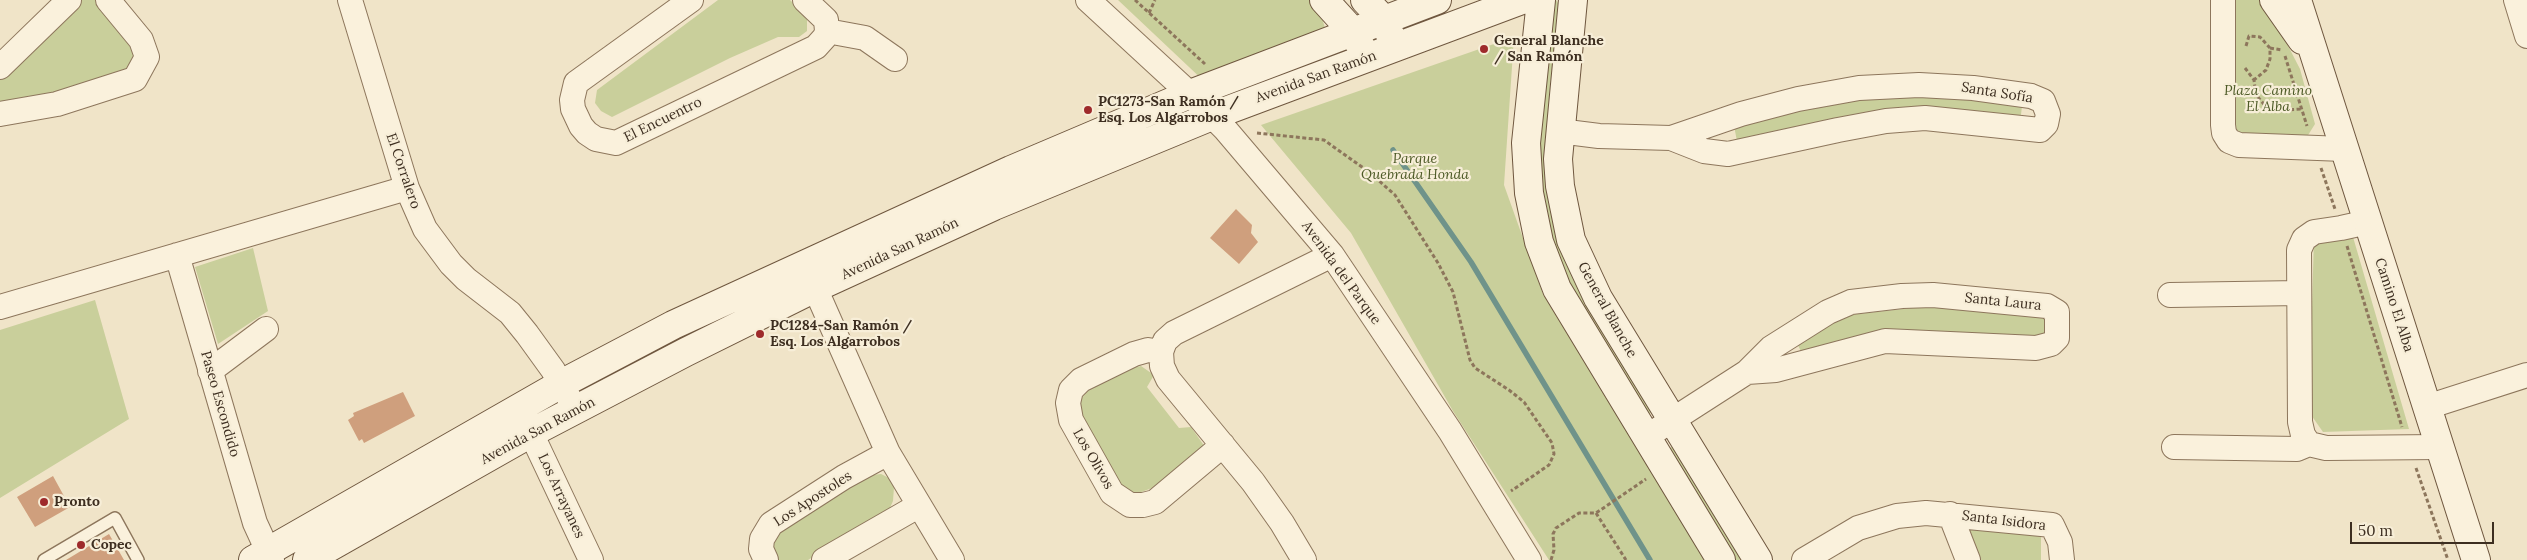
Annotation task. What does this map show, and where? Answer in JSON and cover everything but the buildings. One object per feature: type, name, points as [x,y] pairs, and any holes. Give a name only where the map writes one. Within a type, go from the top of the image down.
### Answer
[{"type":"street","points":[[0,68],[69,0]]},
{"type":"street","points":[[0,114],[58,104],[135,79],[147,58],[141,40],[108,0]]},
{"type":"street","name":"El Corralero","points":[[350,0],[407,188],[418,216],[438,248],[466,279],[510,314],[527,334],[576,410]]},
{"type":"street","name":"El Encuentro","points":[[691,0],[576,83],[572,100],[573,109],[581,126],[587,133],[601,141],[616,143],[816,47],[822,43],[827,31]]},
{"type":"street","points":[[805,0],[826,20],[827,31],[865,38],[895,59]]},
{"type":"street","name":"Avenida del Parque","points":[[1088,0],[1218,122],[1332,255],[1450,431],[1529,560]]},
{"type":"street","points":[[1324,0],[1354,33],[1366,58]]},
{"type":"street","points":[[1365,0],[1384,20],[1395,48]]},
{"type":"street","name":"Avenida San Ramón","points":[[265,557],[561,384],[673,325],[1011,170],[1190,94],[1437,0]]},
{"type":"street","name":"Avenida San Ramón","points":[[307,560],[531,433],[815,288],[994,206],[1218,122],[1366,58],[1522,0]]},
{"type":"street","points":[[1541,0],[1526,143],[1529,193],[1535,226],[1557,288],[1721,560]]},
{"type":"street","name":"General Blanche","points":[[1572,0],[1559,131],[1560,186],[1564,214],[1579,261],[1598,298],[1758,560]]},
{"type":"street","points":[[2223,0],[2224,134],[2229,141],[2239,146],[2344,149]]},
{"type":"street","name":"Camino El Alba","points":[[2274,0],[2293,29],[2312,50]]},
{"type":"street","name":"Camino El Alba","points":[[2297,0],[2476,560]]},
{"type":"street","points":[[2516,0],[2527,36]]},
{"type":"street","name":"Santa Sofía","points":[[1559,131],[1599,136],[1671,138],[1704,151],[1728,154],[1886,121],[1925,118],[2040,130],[2046,124],[2048,114],[2043,102],[2031,96],[1973,88],[1919,86],[1859,88],[1798,99],[1741,114],[1671,138]]},
{"type":"street","points":[[1883,87],[1886,121]]},
{"type":"street","points":[[0,307],[407,188]]},
{"type":"street","points":[[2309,444],[2303,435],[2300,422],[2299,250],[2304,239],[2314,232],[2368,222]]},
{"type":"street","name":"Paseo Escondido","points":[[177,255],[265,557]]},
{"type":"street","points":[[1304,560],[1268,501],[1168,378],[1162,366],[1160,352],[1165,341],[1174,333],[1332,255]]},
{"type":"street","points":[[804,264],[888,453],[952,560]]},
{"type":"street","points":[[2170,295],[2299,294]]},
{"type":"street","name":"Santa Laura","points":[[1646,436],[1747,372],[1771,348],[1828,312],[1851,302],[1902,296],[1933,295],[2047,306],[2056,312],[2057,338],[2051,344],[2036,348],[1885,342],[1776,370],[1747,372]]},
{"type":"street","points":[[210,371],[266,329]]},
{"type":"street","name":"Los Olivos","points":[[1160,352],[1148,350],[1134,354],[1081,380],[1072,390],[1068,404],[1071,420],[1112,492],[1130,505],[1143,505],[1155,502],[1224,445]]},
{"type":"street","points":[[2427,408],[2527,375]]},
{"type":"street","name":"Los Arrayanes","points":[[531,433],[591,560]]},
{"type":"street","points":[[2174,447],[2297,449],[2309,444],[2326,448],[2440,447]]},
{"type":"street","name":"Los Apostoles","points":[[766,560],[761,549],[762,539],[771,524],[844,477],[888,453]]},
{"type":"street","points":[[824,560],[918,506]]},
{"type":"street","name":"Santa Isidora","points":[[1804,560],[1858,528],[1898,516],[1926,513],[2052,525],[2060,542],[2062,560]]},
{"type":"street","name":"Santa Isidora","points":[[1950,514],[1968,560]]},
{"type":"lane","points":[[44,560],[115,518],[138,560]]},
{"type":"path","points":[[1136,0],[1209,68]]},
{"type":"path","points":[[1149,12],[1155,0]]},
{"type":"path","points":[[2244,49],[2249,36],[2260,37],[2270,48],[2283,50]]},
{"type":"path","points":[[2280,43],[2341,228],[2408,448],[2448,560]]},
{"type":"path","points":[[2254,80],[2266,70],[2270,59],[2270,48]]},
{"type":"path","points":[[2243,61],[2244,67],[2254,80],[2256,95],[2270,111],[2302,109]]},
{"type":"path","points":[[1218,122],[1324,140],[1369,172],[1395,195],[1453,292],[1470,360],[1475,368],[1524,402],[1552,443],[1554,454],[1549,465],[1494,503]]},
{"type":"path","points":[[1551,560],[1554,550],[1553,534],[1556,528],[1579,513],[1596,513],[1625,494]]},
{"type":"path","points":[[1596,513],[1626,560]]},
{"type":"green space","points":[[72,0],[107,0],[141,39],[126,78],[0,107],[0,77]]},
{"type":"green space","points":[[718,0],[790,0],[807,16],[807,31],[799,37],[778,37],[730,58],[612,117],[601,111],[595,103],[597,90]]},
{"type":"green space","points":[[1118,0],[1315,0],[1318,3],[1326,32],[1207,84]]},
{"type":"green space","points":[[1551,0],[1556,0],[1558,3],[1548,110],[1546,161],[1549,206],[1575,281],[1652,412],[1649,414],[1646,414],[1562,273],[1538,191],[1538,120]]},
{"type":"green space","name":"Plaza Camino El Alba","points":[[2227,0],[2263,0],[2267,5],[2300,69],[2315,124],[2305,140],[2245,139],[2229,120]]},
{"type":"green space","name":"Parque Quebrada Honda","points":[[1514,37],[1504,185],[1543,294],[1705,560],[1549,560],[1453,411],[1351,233],[1261,125]]},
{"type":"green space","points":[[1919,91],[2023,99],[2020,122],[1737,141],[1734,126],[1799,105]]},
{"type":"green space","points":[[2314,237],[2353,237],[2409,429],[2323,432],[2309,412]]},
{"type":"green space","points":[[253,248],[268,311],[218,344],[195,267]]},
{"type":"green space","points":[[800,282],[589,388],[588,385],[672,337]]},
{"type":"green space","points":[[95,300],[129,419],[0,498],[0,330]]},
{"type":"green space","points":[[1986,306],[2048,317],[2044,339],[1804,358],[1797,343],[1810,330],[1849,315],[1920,307]]},
{"type":"green space","points":[[1141,366],[1154,375],[1147,387],[1179,428],[1191,427],[1205,447],[1152,488],[1136,494],[1120,487],[1082,419],[1080,405],[1081,399],[1088,391],[1131,368]]},
{"type":"green space","points":[[1673,446],[1747,560],[1736,560],[1667,450]]},
{"type":"green space","points":[[881,474],[889,478],[894,487],[893,501],[889,510],[808,560],[776,560],[770,542],[773,531],[872,475]]},
{"type":"green space","points":[[1965,525],[2041,536],[2041,560],[1981,560]]},
{"type":"waterway","points":[[1393,150],[1471,262],[1650,560]]},
{"type":"place","name":"General Blanche / San Ramón","points":[[1484,49]]},
{"type":"place","name":"PC1273-San Ramón / Esq. Los Algarrobos","points":[[1088,110]]},
{"type":"place","name":"PC1284-San Ramón / Esq. Los Algarrobos","points":[[760,334]]},
{"type":"place","name":"Pronto","points":[[44,502]]},
{"type":"place","name":"Copec","points":[[81,545]]}]
